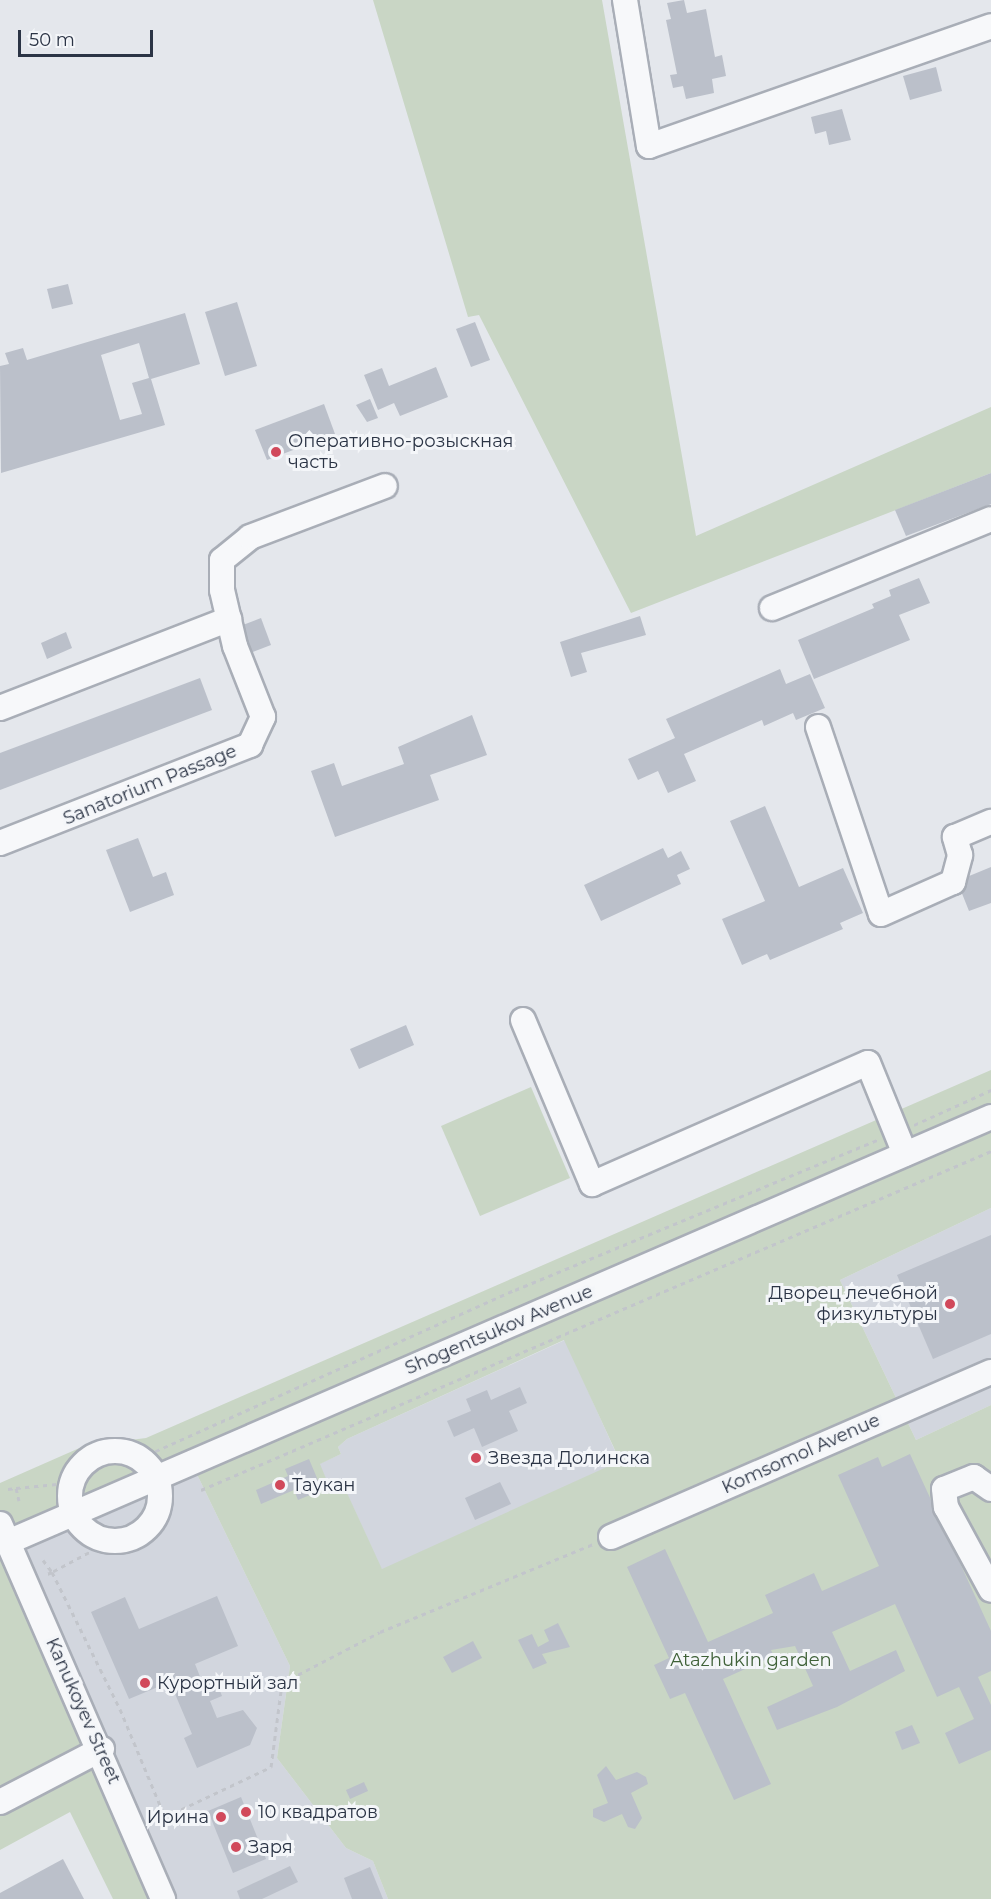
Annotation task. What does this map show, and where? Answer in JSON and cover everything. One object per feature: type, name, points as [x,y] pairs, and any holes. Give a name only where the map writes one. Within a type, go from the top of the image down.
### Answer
[{"type":"street","points":[[625,0],[649,146],[991,26]]},
{"type":"street","name":"Sanatorium Passage","points":[[0,843],[250,745],[263,717],[229,619],[220,571],[237,543],[385,486]]},
{"type":"street","points":[[772,608],[991,519]]},
{"type":"street","points":[[0,708],[229,619]]},
{"type":"street","points":[[818,727],[881,914],[952,882],[960,855],[955,837],[991,822]]},
{"type":"street","points":[[524,1020],[592,1184],[868,1063],[900,1144]]},
{"type":"street","name":"Shogentsukov Avenue","points":[[4,1533],[72,1512],[151,1466],[900,1144],[991,1117]]},
{"type":"street","name":"Komsomol Avenue","points":[[611,1537],[991,1372]]},
{"type":"street","points":[[131,1453],[151,1466],[159,1509],[140,1535],[108,1542],[87,1532],[72,1512],[72,1478],[97,1454],[131,1453]]},
{"type":"street","points":[[991,1489],[974,1477],[944,1489],[946,1508],[991,1590]]},
{"type":"street","name":"Kanukoyev Street","points":[[4,1533],[102,1749],[163,1899]]},
{"type":"street","points":[[0,1802],[102,1749]]},
{"type":"path","points":[[151,1466],[515,1290],[900,1144],[991,1090]]},
{"type":"path","points":[[201,1490],[991,1151]]},
{"type":"path","points":[[8,1489],[57,1484]]},
{"type":"path","points":[[16,1488],[19,1502]]},
{"type":"path","points":[[43,1560],[52,1572],[120,1709],[165,1817],[271,1767],[282,1683],[380,1632],[611,1537]]},
{"type":"path","points":[[44,1576],[97,1548]]},
{"type":"shaded area","points":[[991,1208],[991,1405],[916,1440],[840,1280]]},
{"type":"shaded area","name":"Звезда Долинска","points":[[565,1340],[620,1462],[382,1570],[342,1483],[330,1488],[319,1464],[341,1454],[338,1447],[347,1439]]},
{"type":"shaded area","points":[[191,1462],[290,1666],[277,1758],[346,1848],[373,1861],[388,1899],[163,1899],[8,1542]]},
{"type":"green space","points":[[373,0],[602,0],[696,536],[991,407],[991,473],[631,613],[479,315],[468,317]]},
{"type":"green space","name":"Atazhukin garden","points":[[991,1070],[991,1208],[840,1280],[916,1440],[991,1405],[991,1899],[388,1899],[373,1861],[346,1848],[277,1758],[290,1666],[191,1462],[8,1542],[163,1899],[113,1899],[70,1812],[0,1850],[0,1483],[84,1446],[146,1438]],"holes":[[[564,1340],[620,1461],[382,1569],[342,1482],[330,1488],[320,1464],[341,1454],[338,1447],[347,1439]]]},
{"type":"green space","points":[[531,1087],[570,1178],[480,1216],[441,1126]]},
{"type":"building","points":[[684,0],[687,13],[706,9],[715,57],[722,55],[726,76],[712,79],[714,93],[686,99],[683,86],[673,88],[670,75],[677,74],[666,20],[671,19],[667,3]]},
{"type":"building","points":[[936,67],[942,91],[910,100],[903,76]]},
{"type":"building","points":[[842,109],[851,140],[829,145],[826,131],[815,134],[811,117]]},
{"type":"building","points":[[68,284],[73,304],[52,309],[47,289]]},
{"type":"building","points":[[237,302],[257,366],[225,376],[205,312]]},
{"type":"building","points":[[185,313],[200,364],[151,379],[165,425],[1,473],[0,366],[9,364],[5,353],[23,348],[27,360]],"holes":[[[139,343],[149,378],[132,383],[142,414],[120,420],[101,355]]]},
{"type":"building","points":[[475,322],[490,360],[471,367],[456,329]]},
{"type":"building","points":[[436,367],[448,397],[400,416],[394,403],[378,410],[364,375],[382,368],[389,386]]},
{"type":"building","points":[[370,399],[378,418],[367,422],[356,405]]},
{"type":"building","points":[[324,404],[335,434],[267,460],[255,430]]},
{"type":"building","points":[[991,473],[991,504],[906,536],[895,510]]},
{"type":"building","points":[[919,578],[930,603],[899,615],[910,640],[814,679],[798,640],[874,608],[872,604],[891,596],[889,590]]},
{"type":"building","points":[[640,616],[646,635],[581,653],[587,672],[571,677],[560,642]]},
{"type":"building","points":[[261,618],[271,645],[245,655],[235,628]]},
{"type":"building","points":[[66,632],[72,648],[47,659],[41,643]]},
{"type":"building","points":[[780,669],[786,684],[810,674],[825,708],[796,720],[793,713],[764,726],[762,720],[684,754],[696,781],[668,793],[658,771],[638,780],[628,759],[675,738],[666,719]]},
{"type":"building","points":[[200,678],[212,710],[0,790],[0,753]]},
{"type":"building","points":[[472,715],[487,755],[430,775],[439,800],[335,837],[311,771],[334,763],[342,786],[404,764],[398,747]]},
{"type":"building","points":[[765,806],[799,887],[843,868],[863,913],[840,923],[843,929],[770,960],[767,954],[742,965],[722,919],[765,901],[730,821]]},
{"type":"building","points":[[138,838],[153,877],[166,872],[174,895],[130,912],[106,850]]},
{"type":"building","points":[[663,848],[668,858],[681,851],[690,869],[677,875],[681,884],[601,921],[584,885]]},
{"type":"building","points":[[991,867],[991,903],[969,911],[957,881]]},
{"type":"building","points":[[406,1025],[414,1045],[359,1069],[350,1049]]},
{"type":"building","name":"Дворец лечебной физкультуры","points":[[991,1235],[991,1334],[933,1359],[897,1275]]},
{"type":"building","points":[[520,1387],[527,1403],[509,1411],[518,1431],[482,1447],[474,1428],[454,1437],[447,1421],[471,1411],[466,1399],[487,1390],[491,1400]]},
{"type":"building","points":[[910,1454],[991,1631],[991,1671],[978,1677],[991,1705],[991,1750],[959,1764],[945,1733],[974,1719],[959,1687],[937,1697],[895,1604],[832,1632],[850,1671],[896,1650],[905,1671],[837,1707],[777,1730],[767,1707],[813,1686],[795,1646],[771,1650],[774,1656],[723,1679],[771,1784],[734,1800],[685,1693],[670,1699],[654,1665],[669,1658],[627,1567],[665,1549],[708,1642],[773,1613],[765,1595],[814,1573],[822,1591],[879,1566],[838,1475],[878,1457],[882,1467]]},
{"type":"building","points":[[309,1459],[322,1490],[298,1500],[294,1490],[261,1504],[256,1490],[288,1476],[285,1469]]},
{"type":"building","points":[[500,1482],[511,1504],[475,1520],[465,1498]]},
{"type":"building","name":"Курортный зал","points":[[217,1596],[238,1646],[195,1664],[203,1684],[215,1678],[222,1696],[210,1701],[217,1718],[243,1710],[257,1728],[250,1745],[197,1768],[184,1738],[192,1734],[170,1682],[129,1699],[91,1612],[125,1597],[139,1629]]},
{"type":"building","points":[[558,1623],[570,1647],[542,1654],[547,1663],[533,1669],[518,1640],[532,1634],[538,1647],[549,1641],[544,1630]]},
{"type":"building","points":[[473,1641],[482,1658],[452,1673],[443,1657]]},
{"type":"building","points":[[912,1725],[920,1743],[902,1750],[895,1732]]},
{"type":"building","points":[[606,1766],[616,1780],[637,1772],[646,1777],[648,1784],[631,1793],[642,1818],[635,1829],[628,1827],[622,1814],[604,1822],[593,1817],[593,1809],[608,1803],[597,1775]]},
{"type":"building","points":[[364,1782],[368,1791],[350,1799],[346,1790]]},
{"type":"building","points":[[241,1797],[266,1859],[233,1873],[208,1811]]},
{"type":"building","points":[[63,1859],[84,1899],[0,1899],[0,1893]]},
{"type":"building","points":[[290,1866],[298,1882],[262,1899],[240,1899],[237,1891]]},
{"type":"building","points":[[370,1867],[383,1899],[352,1899],[344,1878]]},
{"type":"place","name":"Оперативно-розыскная часть","points":[[276,452]]},
{"type":"place","name":"Дворец лечебной физкультуры","points":[[950,1304]]},
{"type":"place","name":"Звезда Долинска","points":[[476,1458]]},
{"type":"place","name":"Таукан","points":[[280,1485]]},
{"type":"place","name":"Курортный зал","points":[[145,1683]]},
{"type":"place","name":"10 квадратов","points":[[246,1812]]},
{"type":"place","name":"Ирина","points":[[221,1817]]},
{"type":"place","name":"Заря","points":[[236,1847]]}]
